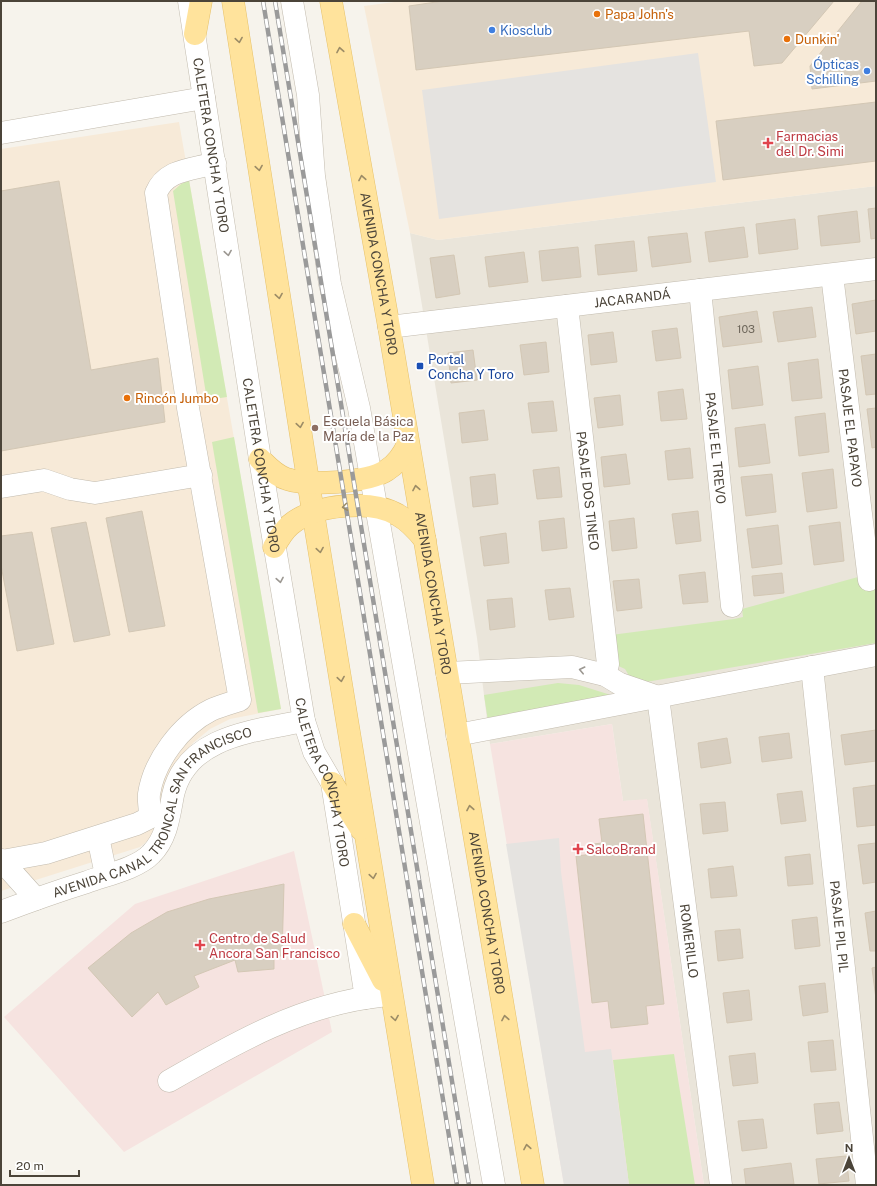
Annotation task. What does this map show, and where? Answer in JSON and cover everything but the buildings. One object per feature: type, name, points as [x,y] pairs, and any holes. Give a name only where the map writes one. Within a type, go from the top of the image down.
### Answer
[{"type":"main road","points":[[195,34],[201,1]]},
{"type":"main road","points":[[233,1],[313,512],[423,1185]]},
{"type":"main road","name":"AVENIDA CONCHA Y TORO","points":[[331,1],[408,444],[533,1185]]},
{"type":"main road","points":[[260,459],[276,474],[285,479],[309,483],[328,483],[371,477],[386,471],[402,456],[408,444]]},
{"type":"main road","points":[[274,547],[281,535],[290,525],[313,512],[350,506],[376,507],[398,515],[410,523],[424,540]]},
{"type":"main road","points":[[332,783],[367,843]]},
{"type":"main road","points":[[354,924],[391,995]]},
{"type":"street","name":"CALETERA CONCHA Y TORO","points":[[189,1],[274,547],[304,721],[314,752],[332,783],[366,998]]},
{"type":"street","points":[[292,1],[308,95],[314,176],[330,284],[359,408],[494,1185]]},
{"type":"street","points":[[1,133],[204,98]]},
{"type":"street","points":[[2,861],[46,853],[98,838],[137,824],[148,818],[151,809],[149,795],[156,768],[174,742],[194,722],[211,710],[240,700],[188,408],[156,193],[160,183],[174,173],[215,163]]},
{"type":"street","name":"JACARANDÁ","points":[[388,327],[876,270]]},
{"type":"street","name":"PASAJE EL PAPAYO","points":[[832,275],[869,580]]},
{"type":"street","name":"PASAJE EL TREVO","points":[[700,290],[732,606]]},
{"type":"street","name":"PASAJE DOS TINEO","points":[[567,306],[608,664],[605,676]]},
{"type":"street","points":[[1,487],[44,480],[70,489],[94,493],[201,475]]},
{"type":"street","points":[[457,735],[876,655]]},
{"type":"street","points":[[447,673],[572,667],[605,676],[633,689],[658,697]]},
{"type":"street","name":"PASAJE PIL PIL","points":[[812,667],[867,1185]]},
{"type":"street","name":"ROMERILLO","points":[[658,697],[721,1185]]},
{"type":"street","name":"AVENIDA CANAL TRONCAL SAN FRANCISCO","points":[[1,912],[106,876],[143,860],[156,847],[166,832],[179,777],[190,760],[201,750],[234,736],[304,721]]},
{"type":"street","points":[[98,838],[106,876]]},
{"type":"street","points":[[343,852],[367,843]]},
{"type":"street","points":[[2,861],[36,899]]},
{"type":"street","points":[[169,1081],[212,1056],[293,1018],[331,1004],[391,995]]},
{"type":"shaded area","points":[[402,1],[876,1],[876,186],[438,240],[410,233],[364,6]]},
{"type":"shaded area","points":[[698,53],[716,182],[439,219],[422,90]]},
{"type":"shaded area","points":[[179,122],[281,709],[230,719],[210,729],[193,743],[187,750],[157,833],[140,847],[1,891],[1,149]]},
{"type":"shaded area","points":[[876,186],[876,1185],[704,1185],[647,800],[623,801],[612,724],[490,744],[477,638],[410,233],[438,240]]},
{"type":"shaded area","points":[[612,724],[623,801],[647,799],[704,1185],[564,1185],[490,744]]},
{"type":"shaded area","points":[[559,838],[561,872],[585,1052],[611,1049],[629,1185],[564,1185],[506,844]]},
{"type":"shaded area","points":[[294,851],[332,1032],[124,1152],[4,1017],[135,904]]},
{"type":"green space","points":[[189,180],[227,397],[207,400],[173,191],[181,184]]},
{"type":"green space","points":[[234,437],[281,709],[258,713],[212,442]]},
{"type":"green space","points":[[876,572],[876,643],[634,684],[625,669],[612,663],[611,635],[743,617],[742,609]]},
{"type":"green space","points":[[558,683],[579,685],[617,697],[488,721],[484,695]]},
{"type":"green space","points":[[674,1054],[695,1185],[629,1185],[613,1060]]},
{"type":"railway","points":[[263,1],[457,1185]]},
{"type":"railway","points":[[275,1],[469,1185]]},
{"type":"place","name":"Papa John's","points":[[597,14]]},
{"type":"place","name":"Kiosclub","points":[[492,30]]},
{"type":"place","name":"Dunkin'","points":[[787,39]]},
{"type":"place","name":"Ópticas Schilling","points":[[867,71]]},
{"type":"place","name":"Farmacias del Dr. Simi","points":[[768,143]]},
{"type":"place","name":"Portal Concha Y Toro","points":[[420,366]]},
{"type":"place","name":"Rincón Jumbo","points":[[127,398]]},
{"type":"place","name":"Escuela Básica María de la Paz","points":[[315,428]]},
{"type":"place","name":"SalcoBrand","points":[[578,849]]},
{"type":"place","name":"Centro de Salud Ancora San Francisco","points":[[200,945]]}]
